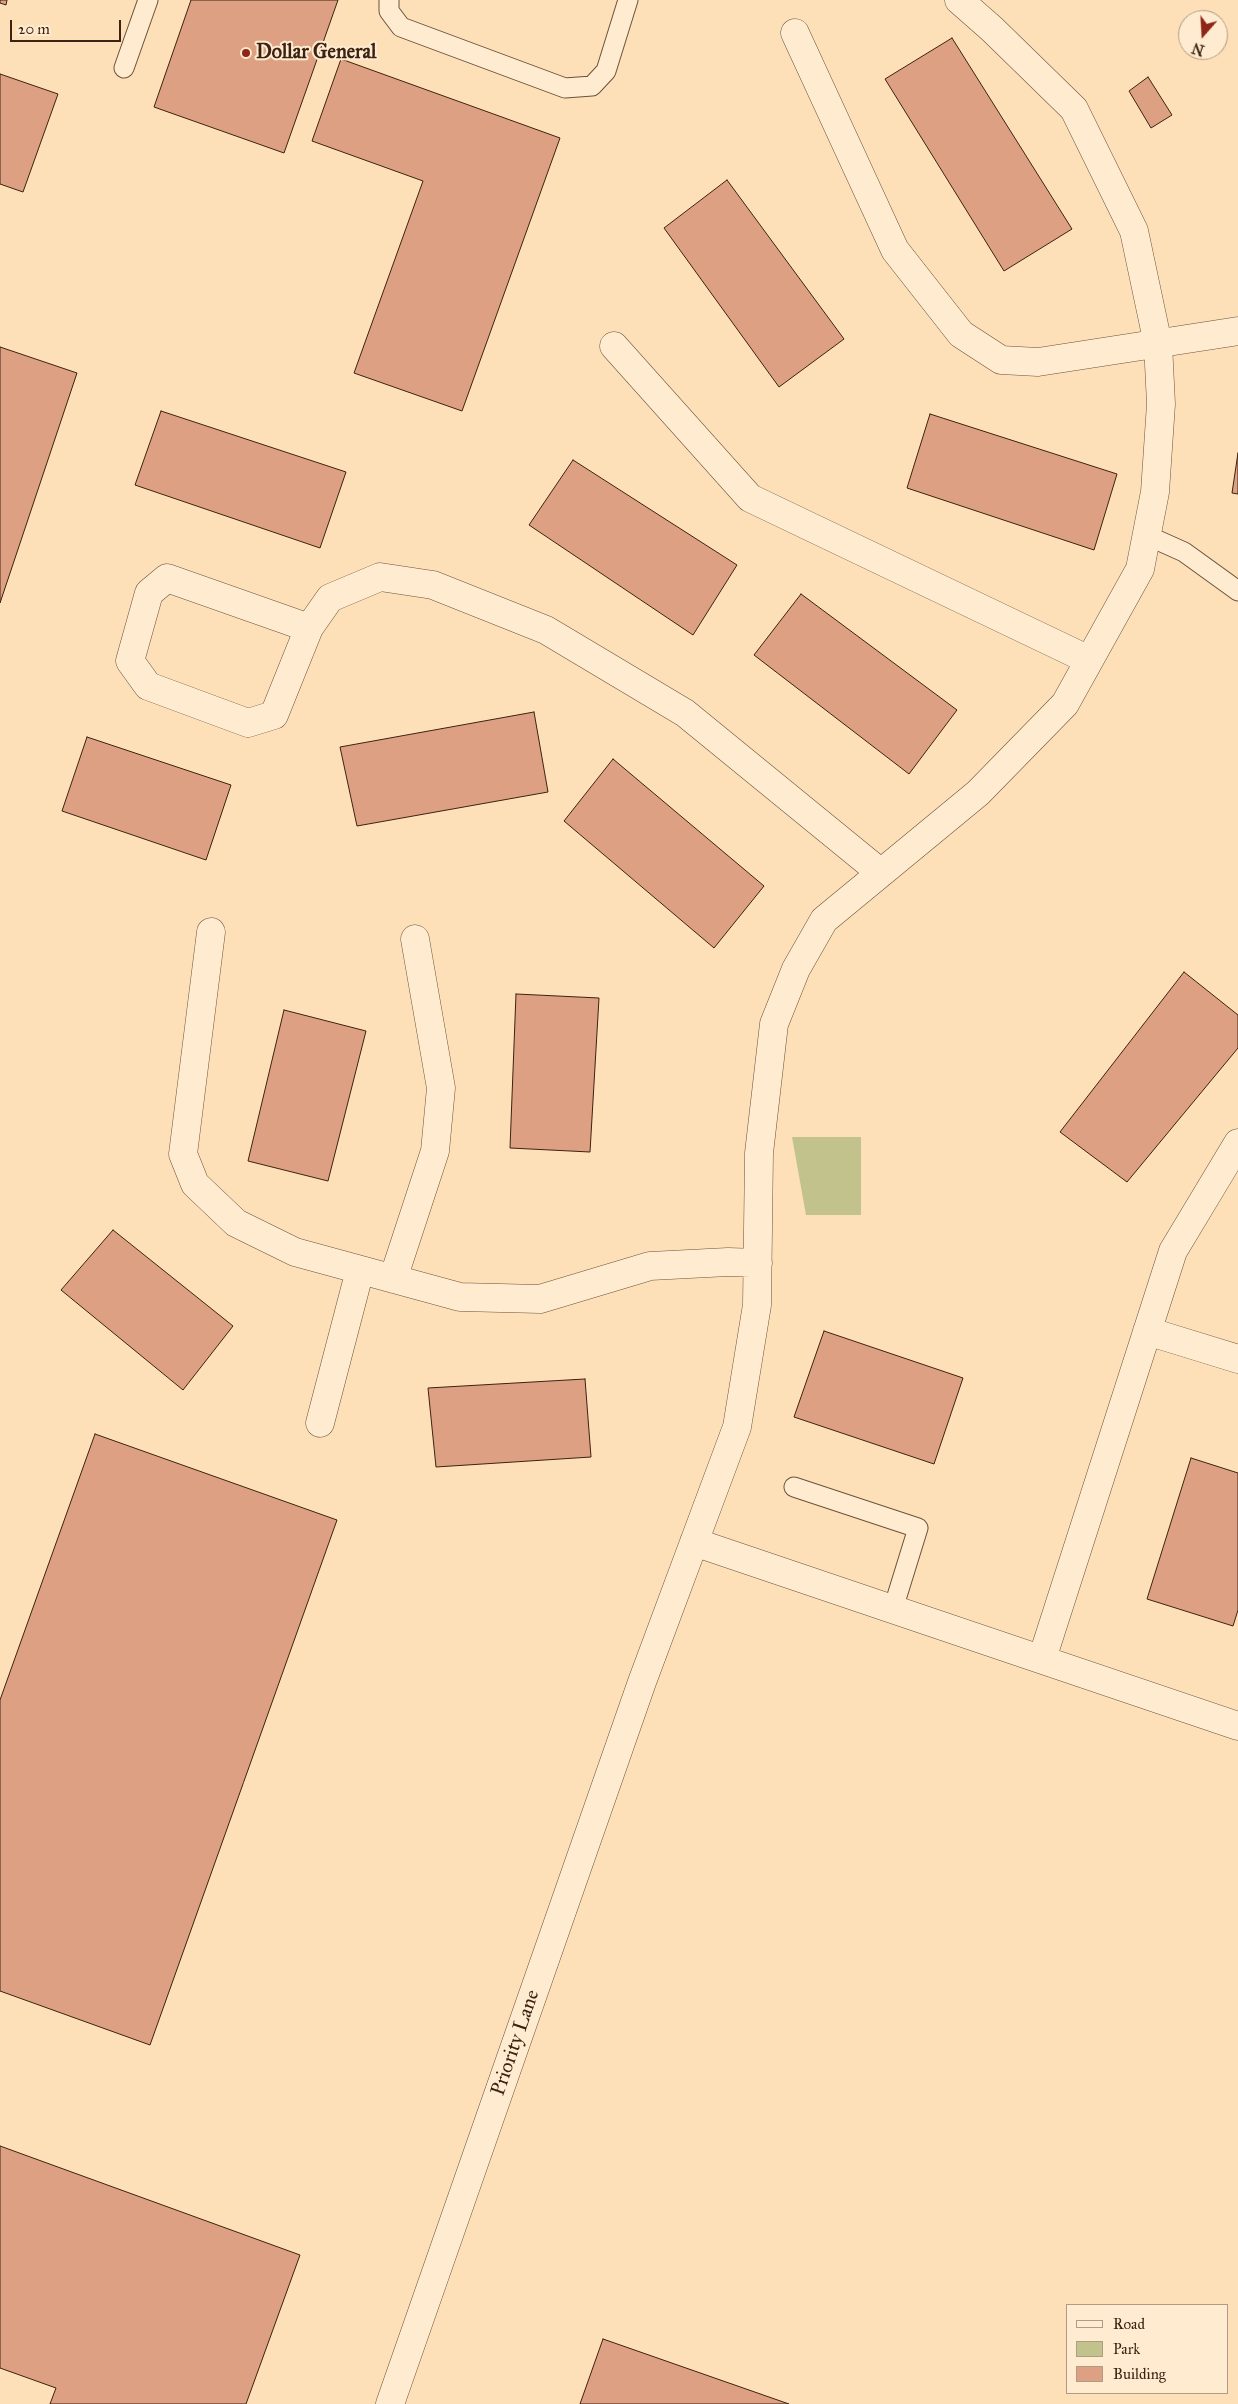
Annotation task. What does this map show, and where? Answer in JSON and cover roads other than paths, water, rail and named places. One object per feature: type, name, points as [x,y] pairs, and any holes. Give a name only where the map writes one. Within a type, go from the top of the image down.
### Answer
[{"type":"street","name":"Priority Lane","points":[[390,2404],[642,1682],[737,1427],[757,1305],[759,1153],[774,1024],[796,968],[824,920],[978,793],[1065,704],[1140,569],[1155,492],[1161,404],[1158,344],[1134,231],[1074,109],[992,29],[959,0]]},
{"type":"street","points":[[795,33],[895,250],[961,334],[1001,360],[1038,362],[1238,331]]},
{"type":"street","points":[[614,346],[750,498],[1089,660]]},
{"type":"street","points":[[309,628],[167,578],[149,593],[130,661],[148,686],[248,723],[274,715],[309,628],[330,598],[380,577],[433,585],[546,630],[685,714],[881,873]]},
{"type":"street","points":[[211,932],[183,1154],[195,1184],[236,1223],[295,1252],[460,1297],[540,1299],[650,1266],[728,1262],[758,1263]]},
{"type":"street","points":[[393,1279],[435,1151],[441,1088],[415,939]]},
{"type":"street","points":[[1042,1659],[1173,1251],[1238,1143]]},
{"type":"street","points":[[320,1423],[360,1270]]},
{"type":"street","points":[[1147,1331],[1238,1359]]},
{"type":"street","points":[[694,1542],[1238,1726]]},
{"type":"lane","points":[[124,68],[148,0]]},
{"type":"lane","points":[[389,0],[389,11],[401,27],[565,88],[592,86],[606,71],[628,0]]},
{"type":"lane","points":[[1146,535],[1184,552],[1238,591]]},
{"type":"lane","points":[[794,1487],[918,1528],[893,1609]]},
{"type":"place","name":"Dollar General","points":[[246,53]]}]
